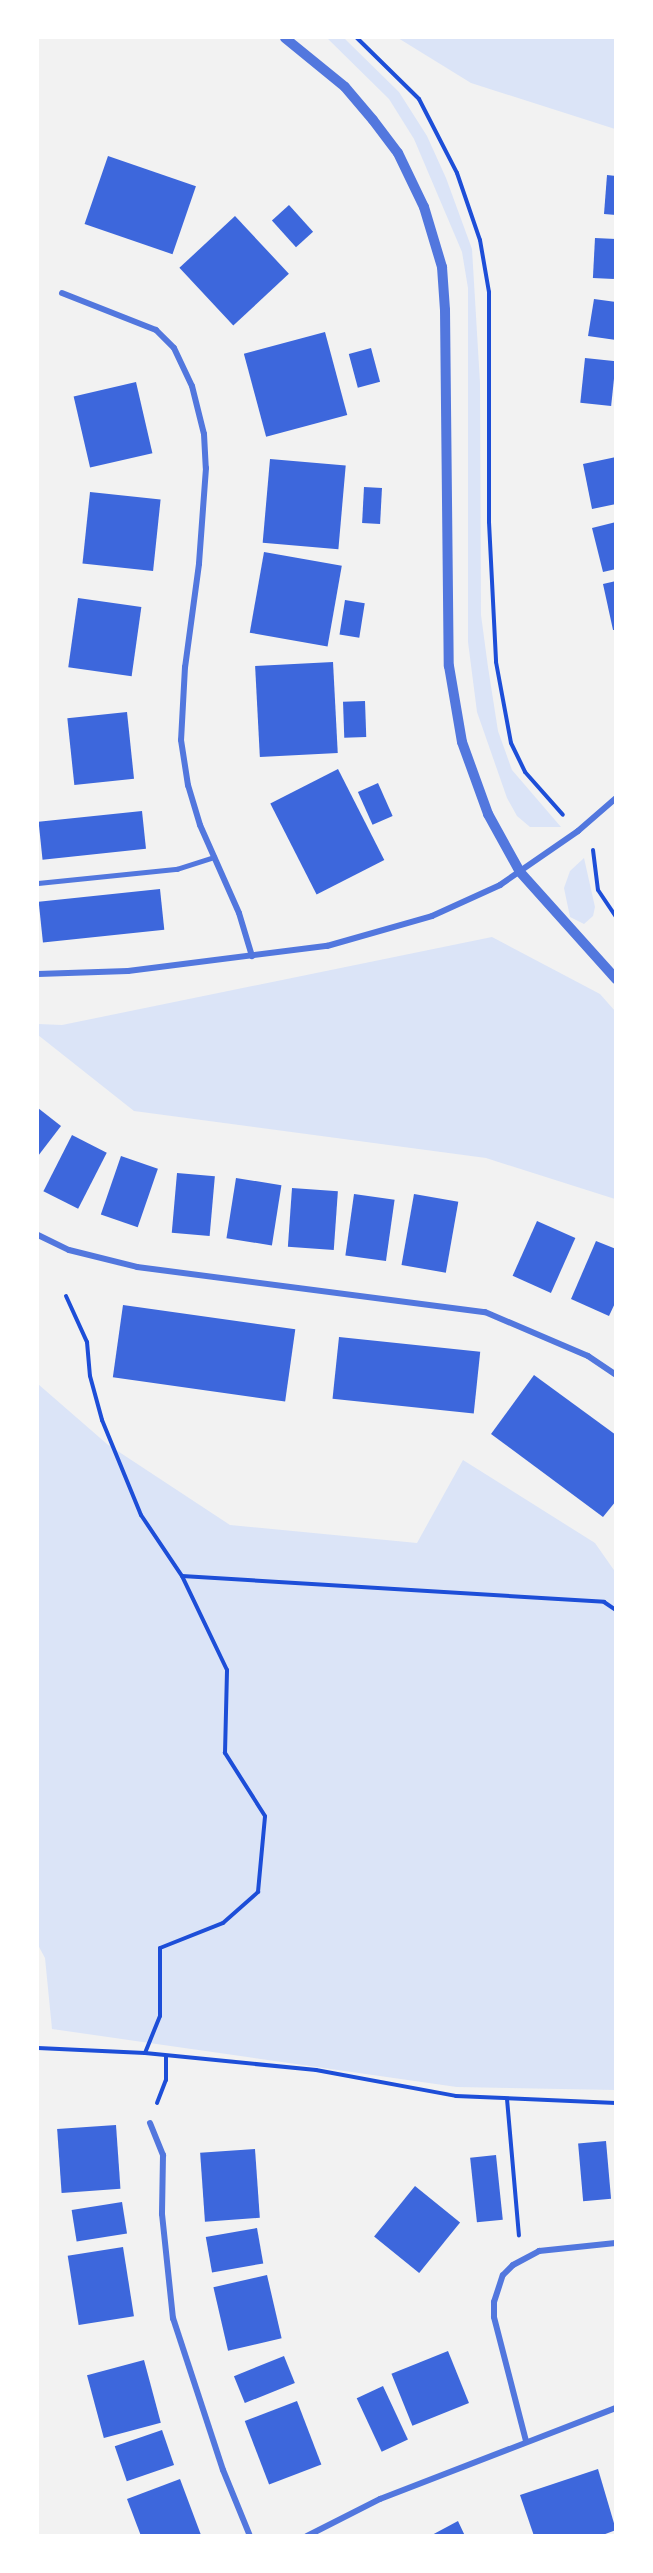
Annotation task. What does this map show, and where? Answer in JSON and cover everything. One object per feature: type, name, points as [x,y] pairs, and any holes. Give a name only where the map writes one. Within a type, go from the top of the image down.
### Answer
[{"type":"street","points":[[285,38],[345,87],[398,153],[417,190],[436,242],[445,310],[450,666],[462,742],[488,814],[520,872],[615,979]]},
{"type":"street","points":[[62,293],[156,330],[174,348],[192,386],[204,434],[206,468],[199,564],[184,667],[181,740],[188,784],[252,956]]},
{"type":"street","points":[[38,974],[128,971],[327,946],[432,916],[473,899],[520,872],[578,831],[615,798]]},
{"type":"street","points":[[38,1235],[69,1250],[137,1267],[485,1312],[588,1356],[615,1375]]},
{"type":"street","points":[[150,2123],[163,2155],[162,2214],[173,2318],[223,2470],[250,2535]]},
{"type":"street","points":[[526,2441],[498,2343],[494,2309],[503,2275],[525,2256],[558,2247],[615,2243]]},
{"type":"street","points":[[307,2535],[380,2499],[615,2408]]},
{"type":"lane","points":[[38,883],[177,869],[214,857]]},
{"type":"path","points":[[357,38],[419,99],[457,172],[480,240],[489,292],[489,522],[496,662],[504,716],[511,743],[525,772],[595,852],[598,890],[615,917]]},
{"type":"path","points":[[66,1296],[87,1342],[90,1376],[102,1420],[137,1504],[182,1576],[227,1670],[225,1753],[265,1816],[258,1892],[223,1923],[160,1948],[160,2016],[145,2054]]},
{"type":"path","points":[[182,1576],[604,1602],[615,1610]]},
{"type":"path","points":[[38,2048],[145,2054],[316,2070],[427,2093],[615,2103]]},
{"type":"path","points":[[166,2056],[166,2080]]},
{"type":"path","points":[[507,2099],[520,2241],[525,2256]]},
{"type":"shaded area","points":[[327,38],[344,38],[399,92],[427,136],[446,178],[472,249],[480,383],[481,615],[488,667],[498,731],[512,770],[561,827],[530,827],[517,816],[507,798],[477,712],[468,642],[468,288],[462,252],[414,139],[389,99]]},
{"type":"shaded area","points":[[398,38],[615,38],[615,129],[471,83]]},
{"type":"shaded area","points":[[584,858],[595,907],[593,916],[584,924],[570,917],[564,888],[570,871]]},
{"type":"shaded area","points":[[492,937],[600,994],[615,1011],[615,1199],[486,1158],[134,1111],[38,1035],[38,1024],[62,1025]]},
{"type":"shaded area","points":[[38,1384],[107,1444],[230,1525],[417,1543],[463,1460],[595,1543],[616,1573],[615,2090],[457,2087],[52,2029],[45,1958],[38,1945]]},
{"type":"building","points":[[108,156],[196,186],[172,254],[85,224]]},
{"type":"building","points":[[607,175],[616,176],[616,215],[604,214]]},
{"type":"building","points":[[289,205],[313,232],[296,247],[272,220]]},
{"type":"building","points":[[235,216],[289,274],[233,326],[179,268]]},
{"type":"building","points":[[595,238],[616,239],[614,279],[593,278]]},
{"type":"building","points":[[594,299],[616,302],[616,340],[588,336]]},
{"type":"building","points":[[325,332],[347,415],[266,437],[244,354]]},
{"type":"building","points":[[371,348],[380,382],[358,388],[349,354]]},
{"type":"building","points":[[585,358],[616,361],[611,406],[580,403]]},
{"type":"building","points":[[136,382],[152,453],[90,468],[74,396]]},
{"type":"building","points":[[616,457],[616,504],[592,509],[583,464]]},
{"type":"building","points":[[270,459],[346,466],[338,549],[263,543]]},
{"type":"building","points":[[364,487],[382,488],[380,524],[362,523]]},
{"type":"building","points":[[90,492],[161,499],[153,571],[82,564]]},
{"type":"building","points":[[616,522],[616,569],[603,572],[592,528]]},
{"type":"building","points":[[264,552],[342,566],[328,646],[250,633]]},
{"type":"building","points":[[616,581],[616,630],[613,630],[603,584]]},
{"type":"building","points":[[78,598],[141,607],[132,676],[68,667]]},
{"type":"building","points":[[345,600],[365,603],[359,638],[340,635]]},
{"type":"building","points":[[333,662],[338,753],[260,757],[255,666]]},
{"type":"building","points":[[365,701],[366,737],[344,738],[343,702]]},
{"type":"building","points":[[127,712],[134,779],[74,785],[67,718]]},
{"type":"building","points":[[338,769],[384,860],[317,894],[270,804]]},
{"type":"building","points":[[378,783],[393,816],[373,825],[358,792]]},
{"type":"building","points":[[142,811],[146,849],[43,860],[39,822]]},
{"type":"building","points":[[160,889],[164,930],[43,943],[39,902]]},
{"type":"building","points":[[38,1108],[61,1126],[38,1156]]},
{"type":"building","points":[[72,1135],[107,1153],[78,1209],[43,1191]]},
{"type":"building","points":[[121,1156],[158,1169],[138,1227],[101,1215]]},
{"type":"building","points":[[177,1173],[215,1176],[210,1236],[172,1233]]},
{"type":"building","points":[[236,1178],[281,1185],[272,1245],[226,1238]]},
{"type":"building","points":[[292,1188],[338,1191],[334,1250],[288,1247]]},
{"type":"building","points":[[354,1194],[395,1200],[386,1261],[345,1255]]},
{"type":"building","points":[[414,1194],[458,1202],[446,1273],[401,1265]]},
{"type":"building","points":[[537,1221],[575,1238],[551,1293],[513,1276]]},
{"type":"building","points":[[596,1241],[616,1249],[616,1301],[609,1316],[571,1299]]},
{"type":"building","points":[[123,1305],[295,1329],[285,1402],[113,1377]]},
{"type":"building","points":[[339,1337],[480,1352],[474,1414],[333,1399]]},
{"type":"building","points":[[534,1375],[616,1435],[616,1501],[603,1517],[491,1434]]},
{"type":"building","points":[[116,2125],[120,2189],[62,2193],[57,2129]]},
{"type":"building","points":[[606,2141],[611,2199],[583,2201],[578,2143]]},
{"type":"building","points":[[255,2149],[260,2218],[205,2222],[200,2153]]},
{"type":"building","points":[[496,2155],[503,2220],[477,2222],[470,2158]]},
{"type":"building","points":[[415,2186],[460,2223],[419,2273],[374,2237]]},
{"type":"building","points":[[122,2202],[127,2234],[77,2242],[72,2210]]},
{"type":"building","points":[[257,2228],[263,2263],[212,2272],[206,2237]]},
{"type":"building","points":[[123,2247],[134,2316],[79,2325],[68,2256]]},
{"type":"building","points":[[267,2275],[282,2338],[228,2351],[213,2287]]},
{"type":"building","points":[[448,2351],[469,2403],[412,2426],[391,2374]]},
{"type":"building","points":[[284,2356],[295,2383],[245,2403],[234,2376]]},
{"type":"building","points":[[144,2360],[161,2423],[104,2438],[87,2375]]},
{"type":"building","points":[[383,2386],[408,2439],[382,2452],[357,2398]]},
{"type":"building","points":[[297,2401],[321,2464],[269,2485],[245,2421]]},
{"type":"building","points":[[162,2430],[174,2465],[127,2481],[115,2446]]},
{"type":"building","points":[[598,2469],[616,2530],[600,2536],[534,2536],[520,2495]]},
{"type":"building","points":[[180,2479],[201,2535],[141,2536],[127,2499]]},
{"type":"building","points":[[458,2521],[465,2536],[430,2536]]}]
